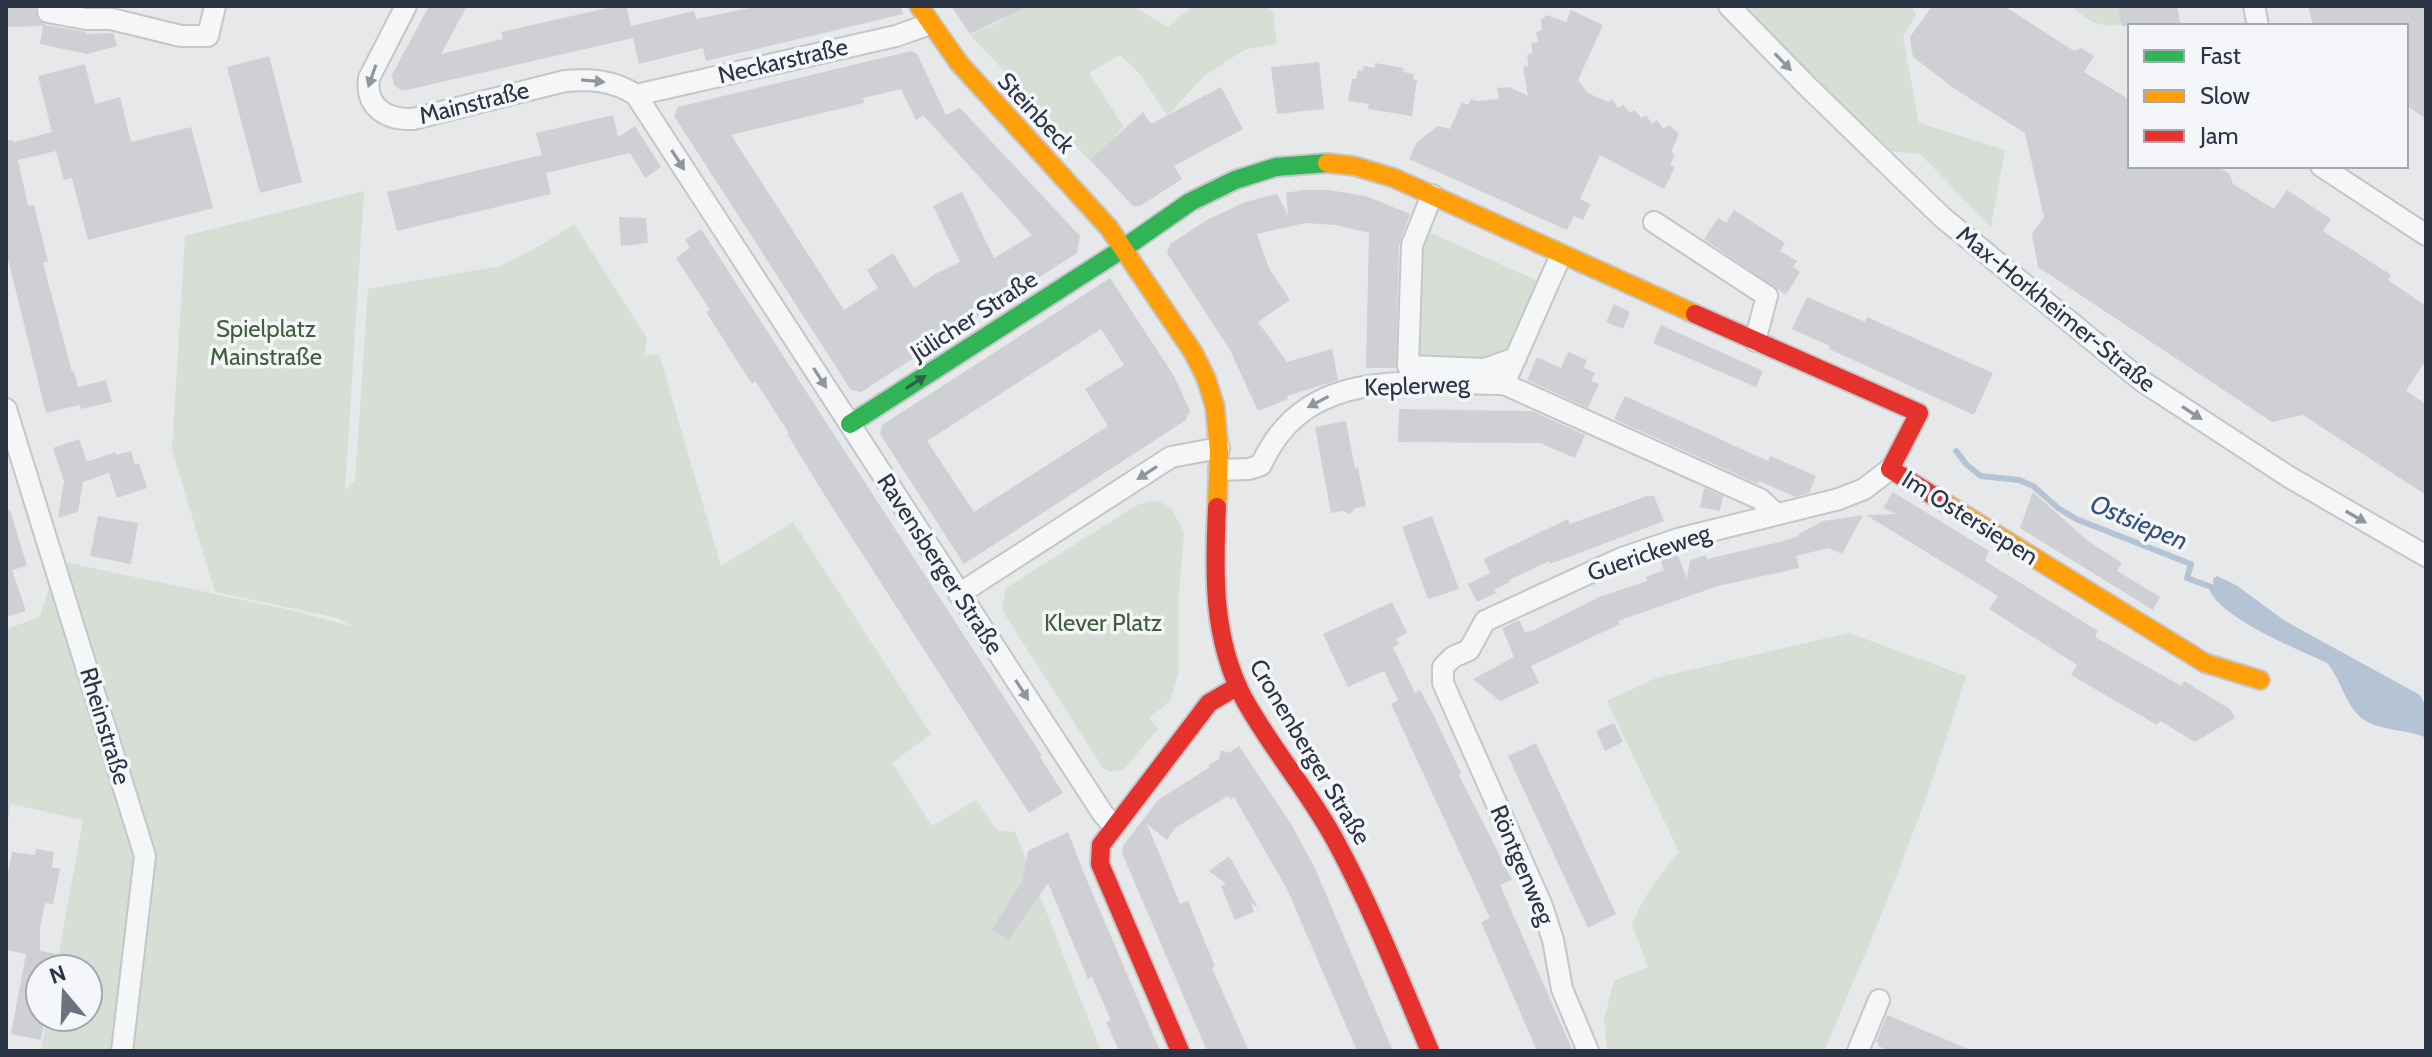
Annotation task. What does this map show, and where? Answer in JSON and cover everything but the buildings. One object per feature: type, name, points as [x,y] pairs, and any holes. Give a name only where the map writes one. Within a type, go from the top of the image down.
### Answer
[{"type":"street","points":[[48,6],[48,12],[86,19],[111,19],[181,36],[198,37],[208,36],[215,6]]},
{"type":"street","name":"Mainstraße","points":[[406,6],[369,78],[370,99],[392,118],[413,119],[565,81],[591,79],[610,82],[636,95]]},
{"type":"street","name":"Steinbeck","points":[[919,6],[988,97],[1099,216],[1124,248]]},
{"type":"street","name":"Max-Horkheimer-Straße","points":[[1729,6],[1942,217],[2142,381],[2289,477],[2426,556]]},
{"type":"street","name":"Neckarstraße","points":[[636,95],[896,36],[930,24]]},
{"type":"street","name":"Ravensberger Straße","points":[[636,95],[959,594],[1113,825]]},
{"type":"street","name":"Im Ostersiepen","points":[[1124,248],[1190,202],[1235,180],[1276,167],[1333,163],[1394,178],[1919,413],[1890,469],[2205,663],[2260,680]]},
{"type":"street","points":[[2324,168],[2426,235]]},
{"type":"street","points":[[1432,195],[1412,245],[1408,366],[1485,369],[1516,358]]},
{"type":"street","points":[[1654,222],[1767,296],[1755,341]]},
{"type":"street","name":"Jülicher Straße","points":[[850,424],[1124,248]]},
{"type":"street","name":"Cronenberger Straße","points":[[1124,248],[1206,378],[1219,418],[1214,573],[1217,615],[1238,686],[1349,864],[1430,1051]]},
{"type":"street","points":[[1561,255],[1504,384],[1760,499],[1776,514]]},
{"type":"street","name":"Keplerweg","points":[[1219,470],[1249,469],[1261,465],[1271,441],[1302,410],[1325,397],[1350,389],[1377,384],[1504,384]]},
{"type":"street","name":"Rheinstraße","points":[[6,409],[145,856],[122,1051]]},
{"type":"street","points":[[959,594],[1171,457],[1219,448]]},
{"type":"street","name":"Guerickeweg","points":[[1443,683],[1443,667],[1453,657],[1469,650],[1485,621],[1622,558],[1678,539],[1839,499],[1864,489],[1890,469]]},
{"type":"street","name":"Röntgenweg","points":[[1443,683],[1542,906],[1553,940],[1562,989],[1588,1051]]},
{"type":"street","points":[[1180,1051],[1100,864],[1101,845],[1113,825],[1209,703],[1238,686]]},
{"type":"street","points":[[1858,1051],[1879,1000]]},
{"type":"green space","points":[[1019,6],[1132,6],[1168,27],[1192,6],[1264,6],[1273,11],[1277,44],[1246,49],[1204,76],[1167,116],[1141,75],[1120,55],[1089,73],[1124,127],[1090,161],[970,35],[1001,21]]},
{"type":"green space","points":[[1741,6],[1912,6],[1916,15],[1903,37],[1919,123],[2005,150],[1991,227],[1920,154],[1890,151],[1801,69]]},
{"type":"green space","points":[[2070,6],[2118,6],[2122,24],[2100,24]]},
{"type":"green space","name":"Spielplatz Mainstraße","points":[[364,191],[345,490],[355,481],[368,289],[500,266],[574,224],[647,338],[644,356],[659,354],[721,566],[793,522],[931,734],[892,763],[932,826],[976,800],[998,831],[1015,832],[1101,1051],[41,1051],[44,1033],[104,1033],[104,953],[59,953],[83,820],[11,804],[6,832],[6,629],[40,617],[48,590],[64,562],[295,611],[353,627],[337,618],[215,592],[172,450],[185,236]]},
{"type":"green space","points":[[1427,231],[1542,283],[1514,346],[1485,363],[1426,360],[1419,355],[1420,252]]},
{"type":"green space","name":"Klever Platz","points":[[1150,501],[1171,508],[1184,533],[1179,593],[1179,672],[1170,701],[1149,718],[1158,729],[1124,769],[1109,772],[1103,768],[1002,610],[1006,588],[1137,505]]},
{"type":"green space","points":[[1849,633],[1966,676],[1901,865],[1824,1051],[1607,1051],[1604,1019],[1614,981],[1648,967],[1632,925],[1652,887],[1679,852],[1607,701],[1656,678]]},
{"type":"water","points":[[2217,576],[2236,585],[2285,621],[2420,695],[2426,707],[2426,738],[2375,725],[2360,717],[2327,663],[2244,622],[2216,600],[2209,589],[2214,588],[2213,579]]},
{"type":"waterway","name":"Ostsiepen","points":[[1956,451],[1981,476],[2019,480],[2033,486],[2076,519],[2191,564],[2187,578],[2214,588]]},
{"type":"traffic: fast","points":[[850,424],[1124,248],[1190,202],[1235,180],[1276,167],[1327,163]]},
{"type":"traffic: slow","points":[[919,6],[959,63],[1109,228],[1193,352],[1206,378],[1215,407],[1219,452],[1217,507]]},
{"type":"traffic: slow","points":[[1327,163],[1354,166],[1394,178],[1695,314]]},
{"type":"traffic: slow","points":[[1942,501],[2205,663],[2260,680]]},
{"type":"traffic: jam","points":[[1695,314],[1919,413],[1890,469],[1942,501]]},
{"type":"traffic: jam","points":[[1217,507],[1217,604],[1225,651],[1233,674],[1243,697],[1324,822],[1348,866],[1430,1051]]},
{"type":"traffic: jam","points":[[1180,1051],[1100,864],[1101,845],[1209,703],[1238,686]]}]
